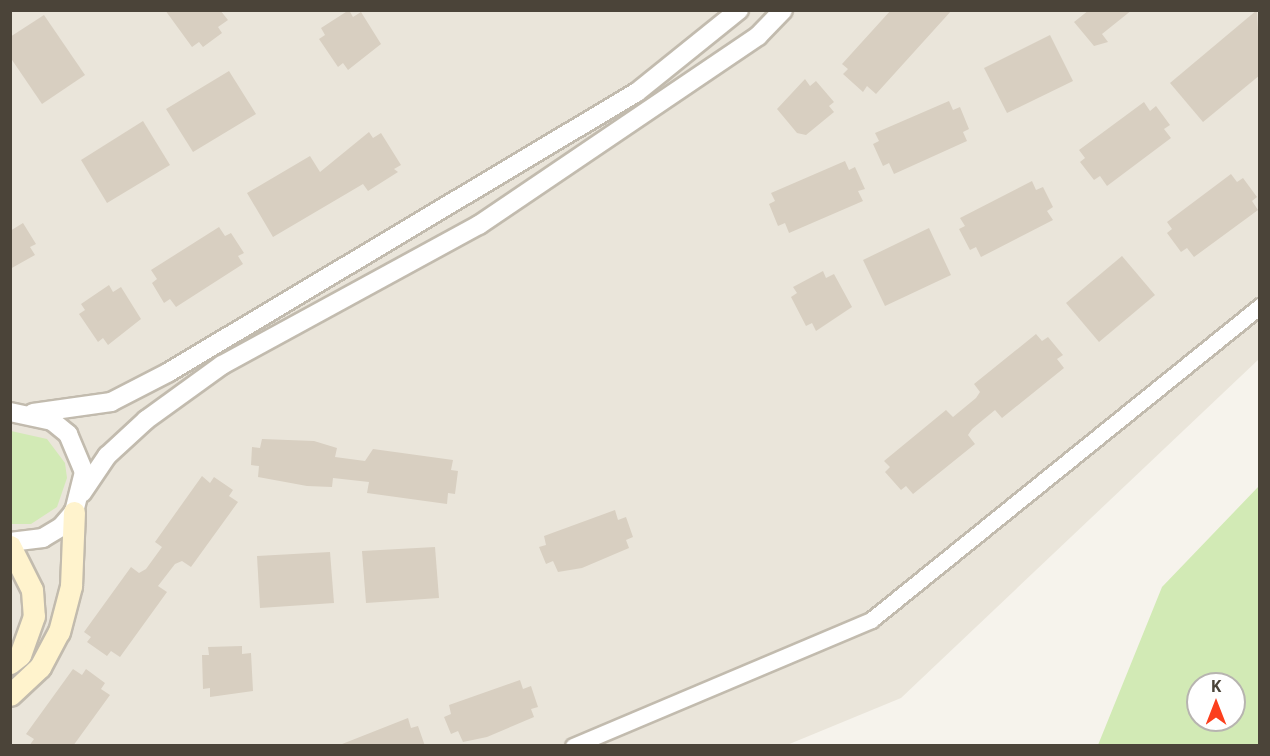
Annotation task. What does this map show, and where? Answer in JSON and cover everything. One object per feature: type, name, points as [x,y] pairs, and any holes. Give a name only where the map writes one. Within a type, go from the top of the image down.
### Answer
[{"type":"main road","points":[[10,695],[40,666],[58,632],[71,586],[78,502]]},
{"type":"main road","points":[[10,544],[32,590],[34,616],[20,655],[10,663]]},
{"type":"street","points":[[10,412],[33,413],[111,402],[169,372],[637,92],[739,10]]},
{"type":"street","points":[[10,544],[43,538],[78,502],[107,456],[146,420],[222,365],[479,225],[758,36],[783,10]]},
{"type":"street","points":[[573,746],[871,620],[1260,306]]},
{"type":"street","points":[[33,413],[52,421],[73,443],[84,472],[78,502]]},
{"type":"shaded area","points":[[10,11],[1259,11],[1259,359],[901,698],[787,745],[11,745]]},
{"type":"green space","points":[[11,431],[47,439],[65,463],[67,478],[57,507],[31,524],[11,524]]},
{"type":"green space","points":[[1259,486],[1259,745],[1098,745],[1162,587]]},
{"type":"building","points":[[165,10],[220,10],[228,20],[218,27],[222,33],[203,47],[199,42],[192,47]]},
{"type":"building","points":[[349,10],[353,17],[361,12],[381,44],[348,70],[343,63],[338,67],[319,39],[325,35],[321,28]]},
{"type":"building","points":[[891,10],[952,10],[876,94],[867,86],[863,92],[843,74],[848,69],[842,64]]},
{"type":"building","points":[[1089,10],[1132,10],[1102,34],[1108,42],[1094,46],[1074,22]]},
{"type":"building","points":[[1257,10],[1260,75],[1203,122],[1170,83]]},
{"type":"building","points":[[44,15],[85,75],[42,104],[10,57],[10,37]]},
{"type":"building","points":[[1050,35],[1073,81],[1007,113],[984,68]]},
{"type":"building","points":[[229,71],[256,114],[193,152],[166,109]]},
{"type":"building","points":[[805,79],[810,86],[816,81],[834,102],[829,106],[834,112],[806,135],[797,133],[777,109]]},
{"type":"building","points":[[949,101],[953,110],[960,107],[969,129],[963,132],[967,141],[894,174],[889,163],[883,166],[873,144],[879,141],[875,133]]},
{"type":"building","points":[[1144,102],[1150,111],[1156,106],[1170,125],[1164,129],[1171,138],[1107,186],[1100,176],[1094,180],[1080,162],[1085,158],[1079,150]]},
{"type":"building","points":[[143,121],[170,165],[107,203],[81,160]]},
{"type":"building","points":[[369,132],[373,138],[381,133],[401,165],[394,169],[398,172],[368,191],[363,184],[273,237],[247,193],[310,156],[320,172]]},
{"type":"building","points":[[845,161],[849,170],[855,167],[865,189],[858,191],[863,201],[789,233],[785,223],[778,226],[769,204],[775,201],[771,193]]},
{"type":"building","points":[[1231,174],[1237,182],[1243,178],[1257,197],[1252,201],[1258,210],[1194,257],[1187,248],[1181,252],[1167,233],[1172,229],[1167,222]]},
{"type":"building","points":[[1032,181],[1036,190],[1043,187],[1053,207],[1047,211],[1053,220],[981,257],[976,247],[970,250],[959,229],[965,226],[960,218]]},
{"type":"building","points":[[23,223],[36,244],[30,247],[35,255],[10,269],[10,231]]},
{"type":"building","points":[[219,227],[225,236],[231,233],[244,253],[238,256],[243,264],[176,307],[170,299],[164,303],[152,283],[157,279],[151,270]]},
{"type":"building","points":[[929,228],[951,275],[885,306],[863,260]]},
{"type":"building","points":[[1122,256],[1155,295],[1099,342],[1066,303]]},
{"type":"building","points":[[823,271],[826,278],[834,274],[852,307],[816,331],[812,323],[806,326],[791,297],[797,293],[793,287]]},
{"type":"building","points":[[109,285],[113,292],[121,287],[141,319],[108,345],[103,338],[98,342],[79,314],[85,310],[81,304]]},
{"type":"building","points":[[1036,334],[1042,341],[1048,337],[1063,355],[1057,359],[1064,368],[1002,418],[995,410],[972,429],[968,435],[975,444],[913,494],[906,486],[901,490],[885,472],[890,467],[884,461],[946,410],[953,417],[976,398],[980,392],[974,384]]},
{"type":"building","points":[[262,439],[314,441],[337,448],[335,457],[365,461],[373,449],[453,460],[451,470],[458,471],[455,494],[448,493],[447,504],[367,493],[369,482],[333,478],[332,487],[307,486],[258,477],[259,466],[251,465],[252,447],[260,448]]},
{"type":"building","points":[[202,476],[210,483],[214,477],[233,490],[229,496],[238,502],[191,567],[182,561],[175,564],[158,586],[167,592],[120,657],[111,651],[107,656],[87,642],[91,637],[84,632],[131,567],[139,573],[146,569],[162,547],[155,542]]},
{"type":"building","points":[[615,510],[618,520],[626,517],[633,537],[626,540],[629,548],[582,568],[558,572],[553,561],[546,564],[539,547],[546,545],[544,536]]},
{"type":"building","points":[[435,547],[439,598],[366,603],[362,551]]},
{"type":"building","points":[[330,552],[334,603],[260,608],[257,556]]},
{"type":"building","points":[[242,646],[242,654],[251,653],[253,691],[210,697],[210,688],[203,689],[202,655],[209,655],[208,647]]},
{"type":"building","points":[[73,669],[82,675],[86,669],[105,683],[101,689],[110,695],[73,746],[29,746],[34,739],[26,734]]},
{"type":"building","points":[[520,680],[523,689],[531,686],[538,707],[531,709],[534,717],[487,737],[463,742],[458,731],[451,734],[444,717],[451,714],[449,705]]},
{"type":"building","points":[[408,718],[411,728],[418,726],[425,746],[337,746]]}]
